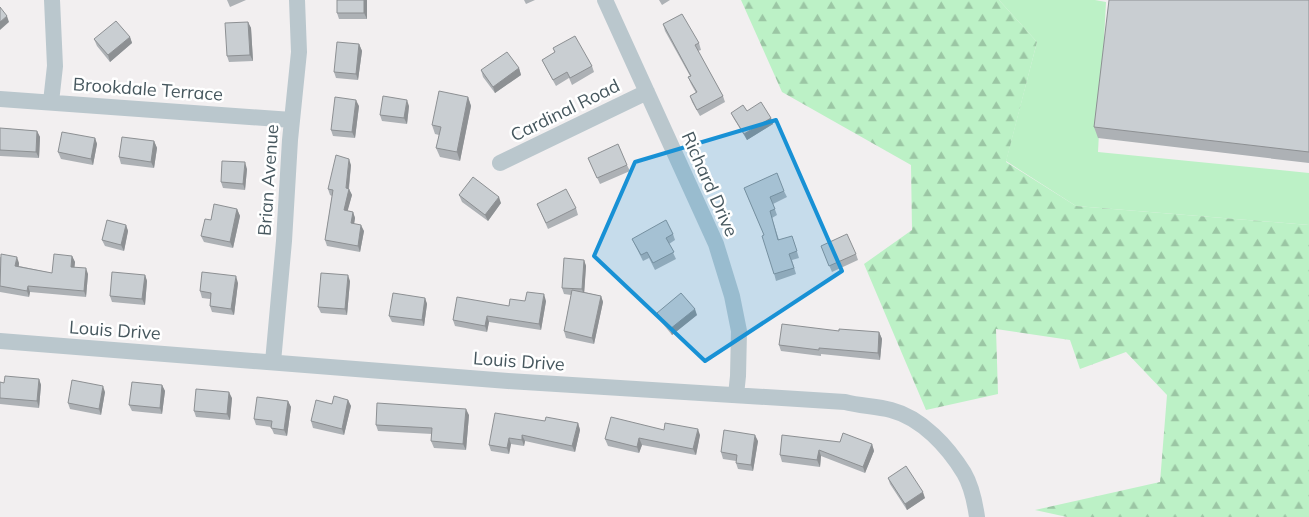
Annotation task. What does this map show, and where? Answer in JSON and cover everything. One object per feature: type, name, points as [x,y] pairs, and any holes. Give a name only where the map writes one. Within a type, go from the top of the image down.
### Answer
[{"type":"street","points":[[51,102],[55,66],[52,0]]},
{"type":"street","name":"Brian Avenue","points":[[273,362],[299,52],[297,0]]},
{"type":"street","name":"Richard Drive","points":[[605,0],[716,244],[732,296],[739,330],[736,395]]},
{"type":"street","name":"Cardinal Road","points":[[500,164],[647,92]]},
{"type":"street","name":"Brookdale Terrace","points":[[0,99],[292,120]]},
{"type":"street","name":"Louis Drive","points":[[0,341],[508,380],[845,402],[893,410],[928,430],[948,450],[965,474],[975,504],[977,517]]},
{"type":"highlighted area","points":[[776,120],[842,271],[705,361],[594,256],[635,162]]},
{"type":"green space","points":[[741,0],[999,0],[1037,42],[1006,162],[1076,206],[1309,225],[1309,517],[1067,517],[1035,510],[1160,482],[1167,395],[1126,352],[1080,369],[1070,340],[996,329],[998,394],[926,410],[864,264],[912,230],[911,165],[782,92]]},
{"type":"green space","points":[[999,0],[1095,0],[1106,2],[1098,152],[1309,173],[1309,225],[1076,206],[1006,161],[1037,42]]},
{"type":"building","points":[[337,0],[364,0],[364,13],[337,13]]},
{"type":"building","points":[[1109,0],[1309,0],[1309,152],[1094,127]]},
{"type":"building","points":[[0,7],[7,16],[0,22]]},
{"type":"building","points":[[682,14],[699,43],[695,45],[723,96],[697,110],[690,96],[697,92],[688,77],[691,76],[663,24]]},
{"type":"building","points":[[116,21],[130,37],[108,55],[94,39]]},
{"type":"building","points":[[248,22],[250,55],[227,56],[225,23]]},
{"type":"building","points":[[575,36],[592,66],[570,78],[567,72],[553,80],[542,60],[555,52],[553,48]]},
{"type":"building","points":[[337,42],[359,44],[356,74],[334,72]]},
{"type":"building","points":[[507,52],[519,68],[493,87],[481,70]]},
{"type":"building","points":[[439,91],[468,97],[457,152],[436,148],[441,127],[432,125]]},
{"type":"building","points":[[383,96],[407,100],[404,118],[380,115]]},
{"type":"building","points":[[335,97],[356,100],[352,132],[331,130]]},
{"type":"building","points":[[761,102],[771,118],[744,134],[731,113],[743,105],[747,111]]},
{"type":"building","points":[[0,128],[37,131],[36,152],[0,150]]},
{"type":"building","points":[[62,132],[95,138],[91,159],[58,152]]},
{"type":"building","points":[[122,137],[154,141],[151,162],[119,157]]},
{"type":"building","points":[[618,144],[627,165],[597,178],[588,158]]},
{"type":"building","points":[[336,155],[349,159],[346,188],[349,189],[344,210],[353,212],[351,223],[361,225],[358,246],[325,240],[333,190],[328,189]]},
{"type":"building","points":[[222,161],[245,162],[243,184],[221,182]]},
{"type":"building","points":[[777,173],[784,191],[770,197],[775,209],[770,211],[778,240],[792,236],[797,251],[789,254],[794,268],[774,274],[762,236],[764,235],[744,188]]},
{"type":"building","points":[[473,177],[499,197],[485,215],[459,195]]},
{"type":"building","points":[[566,189],[576,208],[546,223],[537,204]]},
{"type":"building","points":[[214,204],[237,209],[230,242],[201,236],[205,219],[211,220]]},
{"type":"building","points":[[107,220],[126,225],[121,245],[102,240]]},
{"type":"building","points":[[666,220],[673,234],[666,238],[674,252],[653,263],[647,252],[641,255],[632,239]]},
{"type":"building","points":[[847,234],[856,254],[829,266],[821,246]]},
{"type":"building","points":[[1,254],[17,257],[15,266],[52,273],[54,254],[72,256],[71,267],[86,268],[84,291],[28,286],[27,291],[0,286]]},
{"type":"building","points":[[564,258],[584,260],[582,289],[562,288]]},
{"type":"building","points":[[112,272],[145,275],[142,299],[110,296]]},
{"type":"building","points":[[202,272],[236,276],[231,309],[210,306],[211,293],[200,291]]},
{"type":"building","points":[[321,273],[348,275],[345,309],[318,307]]},
{"type":"building","points":[[572,290],[601,296],[592,338],[564,331]]},
{"type":"building","points":[[527,292],[544,294],[539,324],[487,316],[485,326],[453,320],[457,297],[509,306],[510,299],[525,301]]},
{"type":"building","points":[[393,293],[425,298],[422,320],[389,316]]},
{"type":"building","points":[[681,293],[695,309],[670,329],[657,313]]},
{"type":"building","points":[[782,324],[839,331],[839,329],[879,332],[878,353],[819,348],[819,350],[779,345]]},
{"type":"building","points":[[5,376],[39,379],[37,401],[0,398],[0,382],[4,383]]},
{"type":"building","points":[[72,380],[103,386],[99,409],[68,403]]},
{"type":"building","points":[[132,382],[162,385],[160,408],[129,405]]},
{"type":"building","points":[[196,389],[229,392],[227,414],[194,411]]},
{"type":"building","points":[[334,396],[348,400],[342,429],[311,421],[316,400],[332,404]]},
{"type":"building","points":[[257,397],[288,401],[284,430],[271,428],[272,421],[254,419]]},
{"type":"building","points":[[377,403],[466,409],[463,444],[431,441],[432,428],[376,425]]},
{"type":"building","points":[[495,413],[545,421],[546,417],[578,423],[572,446],[522,435],[522,440],[509,438],[507,448],[489,445]]},
{"type":"building","points":[[611,417],[664,430],[665,423],[698,429],[693,449],[639,438],[637,447],[605,439]]},
{"type":"building","points":[[724,430],[755,435],[751,465],[736,463],[737,455],[721,452]]},
{"type":"building","points":[[843,433],[872,444],[863,467],[819,450],[817,460],[780,455],[782,435],[840,442]]},
{"type":"building","points":[[906,466],[923,492],[905,504],[888,478]]}]
